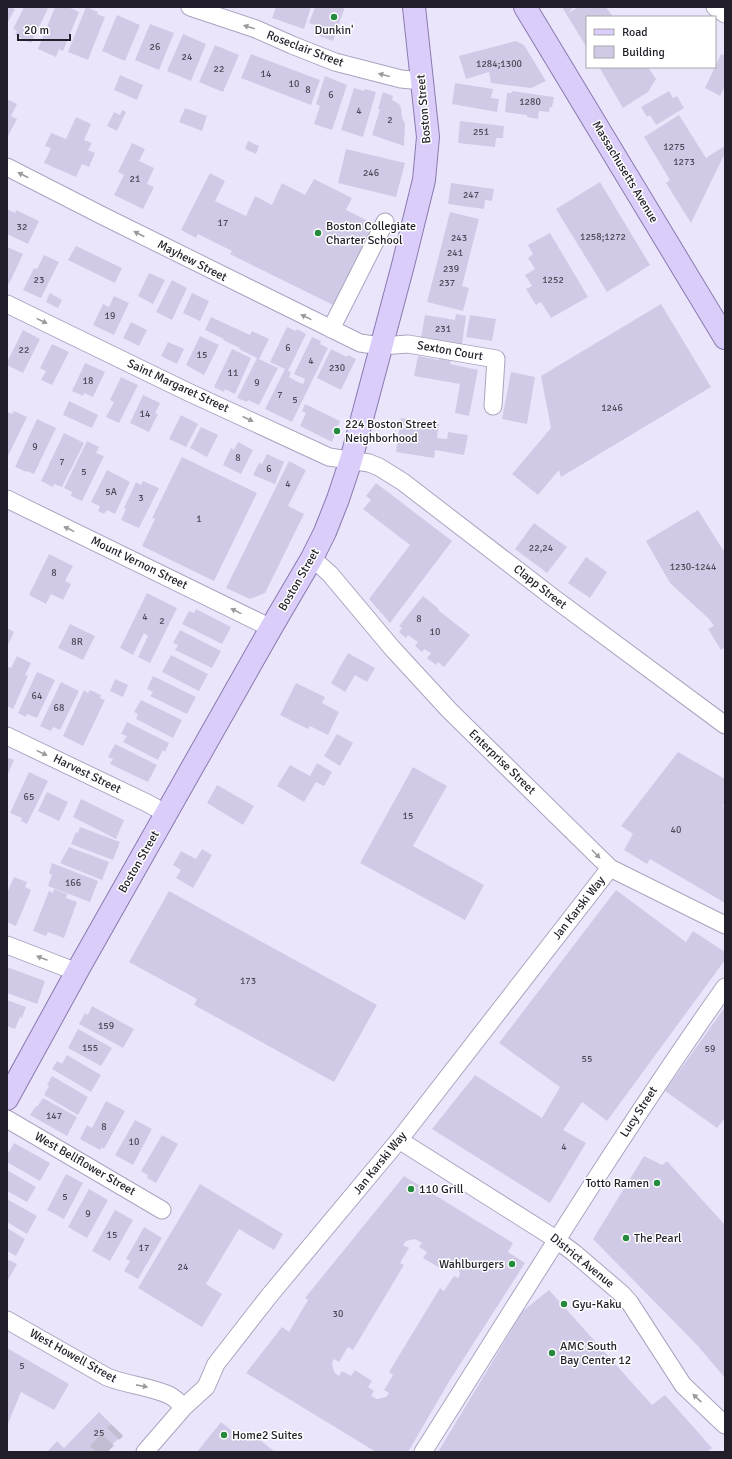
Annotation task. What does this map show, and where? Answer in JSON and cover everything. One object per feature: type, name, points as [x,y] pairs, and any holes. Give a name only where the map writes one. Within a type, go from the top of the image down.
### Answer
[{"type":"main road","name":"Boston Street","points":[[7,1099],[77,972],[312,558],[328,525],[351,460],[380,346],[405,258],[424,180],[428,137],[414,7]]},
{"type":"main road","name":"Massachusetts Avenue","points":[[525,7],[725,338]]},
{"type":"street","name":"Roseclair Street","points":[[190,7],[256,29],[335,62],[401,79],[422,81]]},
{"type":"street","points":[[715,7],[725,14]]},
{"type":"street","name":"Mayhew Street","points":[[7,167],[360,343],[380,346]]},
{"type":"street","points":[[331,329],[385,222]]},
{"type":"street","name":"Saint Margaret Street","points":[[7,304],[188,392],[329,457],[351,460]]},
{"type":"street","name":"Sexton Court","points":[[380,346],[408,344],[496,359],[492,406]]},
{"type":"street","name":"Clapp Street","points":[[351,460],[364,462],[379,467],[403,482],[555,599],[725,726]]},
{"type":"street","name":"Mount Vernon Street","points":[[7,499],[271,628]]},
{"type":"street","name":"Enterprise Street","points":[[312,558],[330,574],[392,648],[450,711],[610,868],[725,925]]},
{"type":"street","name":"Harvest Street","points":[[7,736],[167,814]]},
{"type":"street","name":"Jan Karski Way","points":[[146,1452],[184,1407],[206,1388],[216,1364],[269,1296],[399,1140],[610,868]]},
{"type":"street","points":[[7,945],[77,972]]},
{"type":"street","name":"Lucy Street","points":[[423,1452],[608,1158],[725,987]]},
{"type":"street","name":"West Bellflower Street","points":[[7,1119],[162,1210]]},
{"type":"street","name":"District Avenue","points":[[399,1140],[557,1240],[628,1299],[683,1384],[725,1425]]},
{"type":"street","name":"West Howell Street","points":[[7,1320],[107,1377],[171,1396],[184,1407]]},
{"type":"building","points":[[7,7],[15,9],[7,24]]},
{"type":"building","points":[[24,7],[44,7],[48,9],[31,43],[15,35],[17,31],[13,29]]},
{"type":"building","points":[[55,7],[68,7],[79,12],[63,51],[59,49],[56,57],[38,49]]},
{"type":"building","points":[[86,7],[105,17],[88,60],[68,52]]},
{"type":"building","points":[[276,7],[311,7],[304,29],[272,18]]},
{"type":"building","points":[[315,7],[345,7],[333,41],[317,35],[320,27],[309,23]]},
{"type":"building","points":[[562,7],[573,7],[569,13],[578,7],[606,7],[612,16],[586,16],[586,46]]},
{"type":"building","points":[[117,15],[140,25],[125,61],[102,51]]},
{"type":"building","points":[[150,24],[174,33],[159,70],[135,60]]},
{"type":"building","points":[[183,34],[206,44],[191,81],[167,71]]},
{"type":"building","points":[[516,41],[524,45],[546,81],[531,88],[491,83],[489,72],[466,79],[459,56]]},
{"type":"building","points":[[215,45],[239,55],[223,92],[199,82]]},
{"type":"building","points":[[251,54],[320,80],[311,105],[241,78]]},
{"type":"building","points":[[721,54],[725,56],[725,86],[720,96],[705,88],[714,68],[716,68]]},
{"type":"building","points":[[600,68],[649,68],[656,79],[648,92],[623,108]]},
{"type":"building","points":[[120,75],[143,85],[137,100],[114,90]]},
{"type":"building","points":[[325,76],[347,85],[332,130],[314,124],[320,106],[316,104]]},
{"type":"building","points":[[455,83],[493,89],[491,98],[499,99],[497,112],[452,104]]},
{"type":"building","points":[[354,88],[376,92],[363,137],[341,130]]},
{"type":"building","points":[[512,91],[554,97],[552,107],[550,107],[549,112],[539,111],[538,119],[527,117],[527,115],[505,112],[507,93],[512,93]]},
{"type":"building","points":[[669,91],[673,98],[677,96],[684,108],[656,125],[650,115],[647,117],[641,107]]},
{"type":"building","points":[[383,92],[393,96],[392,100],[399,104],[401,108],[402,117],[405,124],[404,146],[372,135],[380,109],[378,109]]},
{"type":"building","points":[[7,99],[17,104],[11,116],[17,119],[7,138]]},
{"type":"building","points":[[185,108],[207,116],[202,131],[179,122]]},
{"type":"building","points":[[122,110],[126,112],[117,131],[107,126],[114,112],[120,115]]},
{"type":"building","points":[[679,115],[706,158],[723,147],[725,150],[725,153],[691,223],[666,183],[670,180],[644,137]]},
{"type":"building","points":[[76,117],[91,124],[84,140],[92,143],[88,150],[95,153],[89,167],[82,164],[76,177],[44,163],[51,148],[45,146],[51,133],[66,139]]},
{"type":"building","points":[[460,121],[504,126],[503,138],[496,138],[495,147],[458,143]]},
{"type":"building","points":[[248,141],[259,146],[256,154],[245,149]]},
{"type":"building","points":[[132,143],[145,149],[139,161],[154,168],[147,184],[154,187],[143,209],[114,195],[124,175],[118,172]]},
{"type":"building","points":[[346,149],[405,163],[396,197],[338,183]]},
{"type":"building","points":[[210,173],[225,181],[215,201],[246,216],[255,196],[272,205],[282,183],[305,195],[314,179],[352,198],[346,210],[380,227],[339,308],[230,254],[232,251],[198,234],[196,238],[181,230]]},
{"type":"building","points":[[600,182],[650,265],[607,292],[556,209]]},
{"type":"building","points":[[451,183],[494,189],[492,201],[485,200],[484,209],[448,204]]},
{"type":"building","points":[[7,209],[15,213],[16,210],[39,221],[28,244],[7,234]]},
{"type":"building","points":[[450,212],[479,219],[462,286],[469,288],[463,311],[427,302]]},
{"type":"building","points":[[550,233],[588,297],[551,318],[541,302],[536,305],[526,289],[532,286],[525,275],[535,269],[528,258],[533,254],[528,245]]},
{"type":"building","points":[[76,246],[122,268],[115,283],[68,260]]},
{"type":"building","points":[[7,247],[23,254],[9,284],[7,283]]},
{"type":"building","points":[[44,255],[59,262],[41,298],[23,290],[34,268],[37,269]]},
{"type":"building","points":[[149,273],[165,280],[153,304],[138,296]]},
{"type":"building","points":[[172,280],[187,288],[172,320],[156,312]]},
{"type":"building","points":[[50,293],[62,300],[58,308],[46,302]]},
{"type":"building","points":[[192,293],[209,301],[200,321],[183,313]]},
{"type":"building","points":[[114,296],[129,303],[114,335],[93,325],[103,304],[109,307]]},
{"type":"building","points":[[661,304],[711,387],[561,477],[559,470],[538,495],[512,474],[551,428],[541,376]]},
{"type":"building","points":[[456,314],[466,316],[462,344],[454,343],[454,345],[434,342],[434,339],[421,337],[425,315],[455,320]]},
{"type":"building","points":[[470,315],[496,319],[492,341],[466,337]]},
{"type":"building","points":[[211,317],[250,335],[252,331],[269,339],[259,359],[278,368],[259,405],[248,400],[247,402],[237,398],[257,358],[205,330]]},
{"type":"building","points":[[131,322],[147,330],[139,346],[123,338]]},
{"type":"building","points":[[287,327],[296,331],[297,329],[306,334],[288,371],[291,372],[289,377],[296,381],[303,384],[305,379],[294,374],[312,337],[321,341],[320,344],[328,348],[292,422],[265,409],[285,369],[270,362]]},
{"type":"building","points":[[23,330],[40,339],[23,373],[7,365],[7,362]]},
{"type":"building","points":[[200,336],[219,345],[204,375],[186,365]]},
{"type":"building","points":[[168,342],[184,349],[177,364],[161,356]]},
{"type":"building","points":[[52,344],[69,352],[52,385],[41,380],[46,371],[40,368]]},
{"type":"building","points":[[232,349],[251,358],[235,394],[225,389],[224,392],[214,387]]},
{"type":"building","points":[[331,349],[347,357],[348,355],[356,359],[341,390],[317,378]]},
{"type":"building","points":[[418,356],[439,360],[439,357],[451,359],[450,364],[478,370],[469,416],[455,413],[460,384],[414,376]]},
{"type":"building","points":[[85,363],[105,372],[93,397],[84,393],[83,396],[72,391]]},
{"type":"building","points":[[511,372],[535,377],[527,424],[502,419]]},
{"type":"building","points":[[121,377],[138,385],[119,423],[106,417],[114,402],[110,400]]},
{"type":"building","points":[[143,395],[160,403],[155,413],[158,414],[149,432],[130,423]]},
{"type":"building","points":[[69,401],[98,415],[92,428],[63,415]]},
{"type":"building","points":[[305,404],[340,421],[332,442],[300,426],[306,413],[302,411]]},
{"type":"building","points":[[14,411],[27,417],[7,458],[7,412],[12,414]]},
{"type":"building","points":[[181,415],[198,424],[186,447],[169,439]]},
{"type":"building","points":[[401,418],[439,424],[437,438],[447,439],[448,432],[468,435],[464,455],[435,450],[434,458],[396,452]]},
{"type":"building","points":[[37,419],[56,428],[34,474],[15,467]]},
{"type":"building","points":[[201,427],[218,435],[207,457],[190,448]]},
{"type":"building","points":[[64,433],[84,443],[62,487],[54,484],[53,487],[41,481]]},
{"type":"building","points":[[87,441],[99,447],[96,453],[104,456],[82,501],[71,496],[72,492],[64,488]]},
{"type":"building","points":[[238,442],[253,450],[241,474],[223,465],[231,448],[234,450]]},
{"type":"building","points":[[267,454],[284,462],[275,484],[253,475],[259,463],[262,464]]},
{"type":"building","points":[[182,457],[257,493],[214,581],[142,546],[155,519],[152,518]]},
{"type":"building","points":[[289,461],[306,470],[288,506],[304,514],[265,593],[250,599],[226,588]]},
{"type":"building","points":[[107,470],[130,482],[115,514],[107,510],[104,514],[98,511],[100,506],[91,502]]},
{"type":"building","points":[[143,481],[159,488],[139,528],[121,520],[126,509],[124,508],[136,482],[141,485]]},
{"type":"building","points":[[376,483],[452,541],[390,623],[369,599],[410,545],[363,509],[371,500],[366,496]]},
{"type":"building","points":[[698,510],[723,550],[725,549],[725,647],[721,650],[708,629],[714,626],[709,619],[670,583],[646,541]]},
{"type":"building","points":[[534,523],[567,547],[547,573],[515,549]]},
{"type":"building","points":[[49,554],[73,566],[65,581],[71,584],[63,600],[51,594],[46,604],[29,595]]},
{"type":"building","points":[[586,557],[607,572],[590,598],[568,583]]},
{"type":"building","points":[[147,593],[177,608],[150,663],[138,657],[148,636],[144,633],[133,655],[120,648]]},
{"type":"building","points":[[423,596],[470,635],[444,667],[438,662],[436,665],[427,658],[431,653],[424,649],[422,652],[415,646],[418,642],[408,635],[406,638],[399,632],[402,628],[399,626]]},
{"type":"building","points":[[196,609],[231,627],[222,644],[182,624],[189,611],[194,613]]},
{"type":"building","points":[[70,624],[95,636],[83,660],[58,648]]},
{"type":"building","points":[[7,628],[14,632],[7,647]]},
{"type":"building","points":[[180,630],[221,651],[212,668],[175,650],[178,645],[173,643]]},
{"type":"building","points":[[348,653],[375,668],[367,682],[355,675],[345,692],[331,683]]},
{"type":"building","points":[[171,655],[208,674],[199,691],[162,672]]},
{"type":"building","points":[[17,656],[31,663],[25,675],[28,676],[13,709],[7,706],[7,670],[8,667],[11,668]]},
{"type":"building","points":[[37,672],[55,680],[37,718],[27,714],[26,717],[18,713]]},
{"type":"building","points":[[153,676],[196,697],[187,714],[150,696],[153,692],[147,689]]},
{"type":"building","points":[[115,679],[128,685],[123,697],[110,691]]},
{"type":"building","points":[[61,682],[79,691],[60,730],[53,727],[51,731],[40,726]]},
{"type":"building","points":[[296,683],[325,697],[322,703],[339,712],[328,735],[310,726],[308,729],[280,715]]},
{"type":"building","points":[[84,690],[88,693],[90,690],[101,695],[100,698],[105,700],[83,746],[63,736]]},
{"type":"building","points":[[141,700],[182,720],[173,738],[136,719],[138,714],[134,712]]},
{"type":"building","points":[[127,722],[169,743],[165,752],[163,750],[158,760],[123,742],[127,736],[121,734]]},
{"type":"building","points":[[337,734],[353,743],[340,766],[324,756]]},
{"type":"building","points":[[115,744],[157,765],[148,782],[110,764],[113,759],[108,757]]},
{"type":"building","points":[[678,752],[725,779],[725,802],[723,806],[725,808],[725,903],[650,859],[647,864],[624,850],[633,834],[621,826]]},
{"type":"building","points":[[7,757],[14,760],[7,776]]},
{"type":"building","points":[[317,763],[332,772],[324,786],[316,782],[304,802],[277,786],[290,765],[310,776]]},
{"type":"building","points":[[413,767],[447,786],[413,846],[484,885],[465,920],[360,863]]},
{"type":"building","points":[[29,772],[48,781],[27,824],[21,821],[22,818],[10,813]]},
{"type":"building","points":[[217,785],[254,806],[243,825],[207,803]]},
{"type":"building","points":[[47,792],[68,802],[59,821],[38,811]]},
{"type":"building","points":[[81,799],[124,820],[116,839],[73,817]]},
{"type":"building","points":[[80,827],[120,842],[113,860],[71,844]]},
{"type":"building","points":[[69,847],[109,862],[102,880],[60,863]]},
{"type":"building","points":[[202,849],[212,855],[193,888],[176,878],[181,870],[173,865],[181,851],[196,859]]},
{"type":"building","points":[[52,863],[98,881],[90,902],[48,886],[52,875],[49,873]]},
{"type":"building","points":[[14,877],[27,882],[25,887],[31,890],[16,926],[7,922],[7,893]]},
{"type":"building","points":[[54,889],[67,894],[66,898],[77,902],[64,938],[48,932],[46,936],[33,931],[49,891],[53,893]]},
{"type":"building","points":[[616,890],[686,942],[693,931],[725,952],[725,960],[607,1121],[582,1102],[563,1130],[586,1143],[550,1203],[432,1129],[475,1075],[542,1118],[560,1087],[499,1043]]},
{"type":"building","points":[[169,891],[377,1005],[334,1082],[194,1005],[197,999],[129,962]]},
{"type":"building","points":[[7,967],[45,981],[37,1004],[7,993]]},
{"type":"building","points":[[7,1000],[26,1007],[22,1018],[20,1017],[15,1029],[7,1026]]},
{"type":"building","points":[[92,1006],[134,1029],[123,1048],[79,1024],[85,1013],[88,1015]]},
{"type":"building","points":[[725,1007],[725,1118],[717,1128],[665,1091]]},
{"type":"building","points":[[78,1029],[112,1048],[101,1066],[68,1048]]},
{"type":"building","points":[[67,1055],[101,1075],[91,1092],[52,1069],[57,1061],[62,1064]]},
{"type":"building","points":[[52,1076],[88,1097],[78,1115],[44,1095]]},
{"type":"building","points":[[43,1098],[77,1117],[67,1136],[30,1115]]},
{"type":"building","points":[[106,1101],[125,1111],[104,1149],[102,1147],[100,1150],[80,1139],[87,1125],[92,1128]]},
{"type":"building","points":[[135,1120],[152,1129],[133,1165],[115,1155]]},
{"type":"building","points":[[162,1135],[178,1144],[156,1183],[147,1178],[148,1175],[141,1171]]},
{"type":"building","points":[[14,1143],[50,1163],[40,1181],[7,1162],[7,1151],[9,1152]]},
{"type":"building","points":[[644,1156],[662,1165],[667,1161],[725,1225],[725,1378],[697,1345],[593,1239]]},
{"type":"building","points":[[7,1170],[36,1187],[27,1202],[7,1191]]},
{"type":"building","points":[[66,1174],[83,1183],[64,1219],[47,1210]]},
{"type":"building","points":[[404,1176],[513,1243],[508,1252],[525,1263],[450,1380],[408,1452],[376,1452],[246,1373],[282,1327],[289,1332],[308,1300],[305,1298]],"holes":[[[415,1239],[422,1243],[419,1247],[427,1252],[423,1258],[440,1268],[444,1262],[451,1266],[453,1262],[458,1265],[460,1275],[458,1278],[454,1276],[444,1291],[440,1288],[389,1372],[393,1375],[384,1390],[389,1393],[386,1397],[377,1399],[371,1396],[374,1391],[368,1387],[372,1381],[355,1370],[351,1376],[342,1371],[339,1376],[334,1372],[332,1363],[334,1359],[339,1362],[348,1347],[353,1350],[404,1265],[400,1263],[409,1248],[403,1245],[406,1241]]]},
{"type":"building","points":[[200,1184],[283,1234],[274,1250],[239,1229],[206,1284],[222,1294],[202,1327],[138,1288]]},
{"type":"building","points":[[89,1189],[108,1200],[87,1238],[68,1227]]},
{"type":"building","points":[[7,1199],[37,1216],[27,1234],[7,1222]]},
{"type":"building","points":[[115,1210],[133,1220],[110,1261],[92,1251]]},
{"type":"building","points":[[144,1227],[162,1238],[138,1279],[124,1271],[130,1261],[126,1259]]},
{"type":"building","points":[[7,1228],[25,1239],[16,1256],[7,1251]]},
{"type":"building","points":[[7,1259],[17,1264],[7,1282]]},
{"type":"building","name":"AMC South Bay Center 12","points":[[549,1290],[652,1405],[665,1395],[712,1448],[707,1452],[438,1452],[523,1311]]},
{"type":"building","points":[[7,1348],[69,1384],[54,1410],[21,1392],[7,1426]]},
{"type":"building","points":[[99,1412],[122,1435],[105,1452],[47,1452],[57,1441],[64,1448]]},
{"type":"building","name":"Home2 Suites","points":[[221,1422],[242,1439],[249,1431],[275,1452],[197,1452]]},
{"type":"tunnel","points":[[96,1452],[117,1430]]},
{"type":"place","name":"Dunkin'","points":[[334,17]]},
{"type":"place","name":"Boston Collegiate Charter School","points":[[318,233]]},
{"type":"place","name":"224 Boston Street Neighborhood","points":[[337,431]]},
{"type":"place","name":"Totto Ramen","points":[[657,1183]]},
{"type":"place","name":"110 Grill","points":[[411,1189]]},
{"type":"place","name":"The Pearl","points":[[626,1238]]},
{"type":"place","name":"Wahlburgers","points":[[512,1264]]},
{"type":"place","name":"Gyu-Kaku","points":[[564,1304]]},
{"type":"place","name":"AMC South Bay Center 12","points":[[552,1353]]},
{"type":"place","name":"Home2 Suites","points":[[224,1435]]}]
